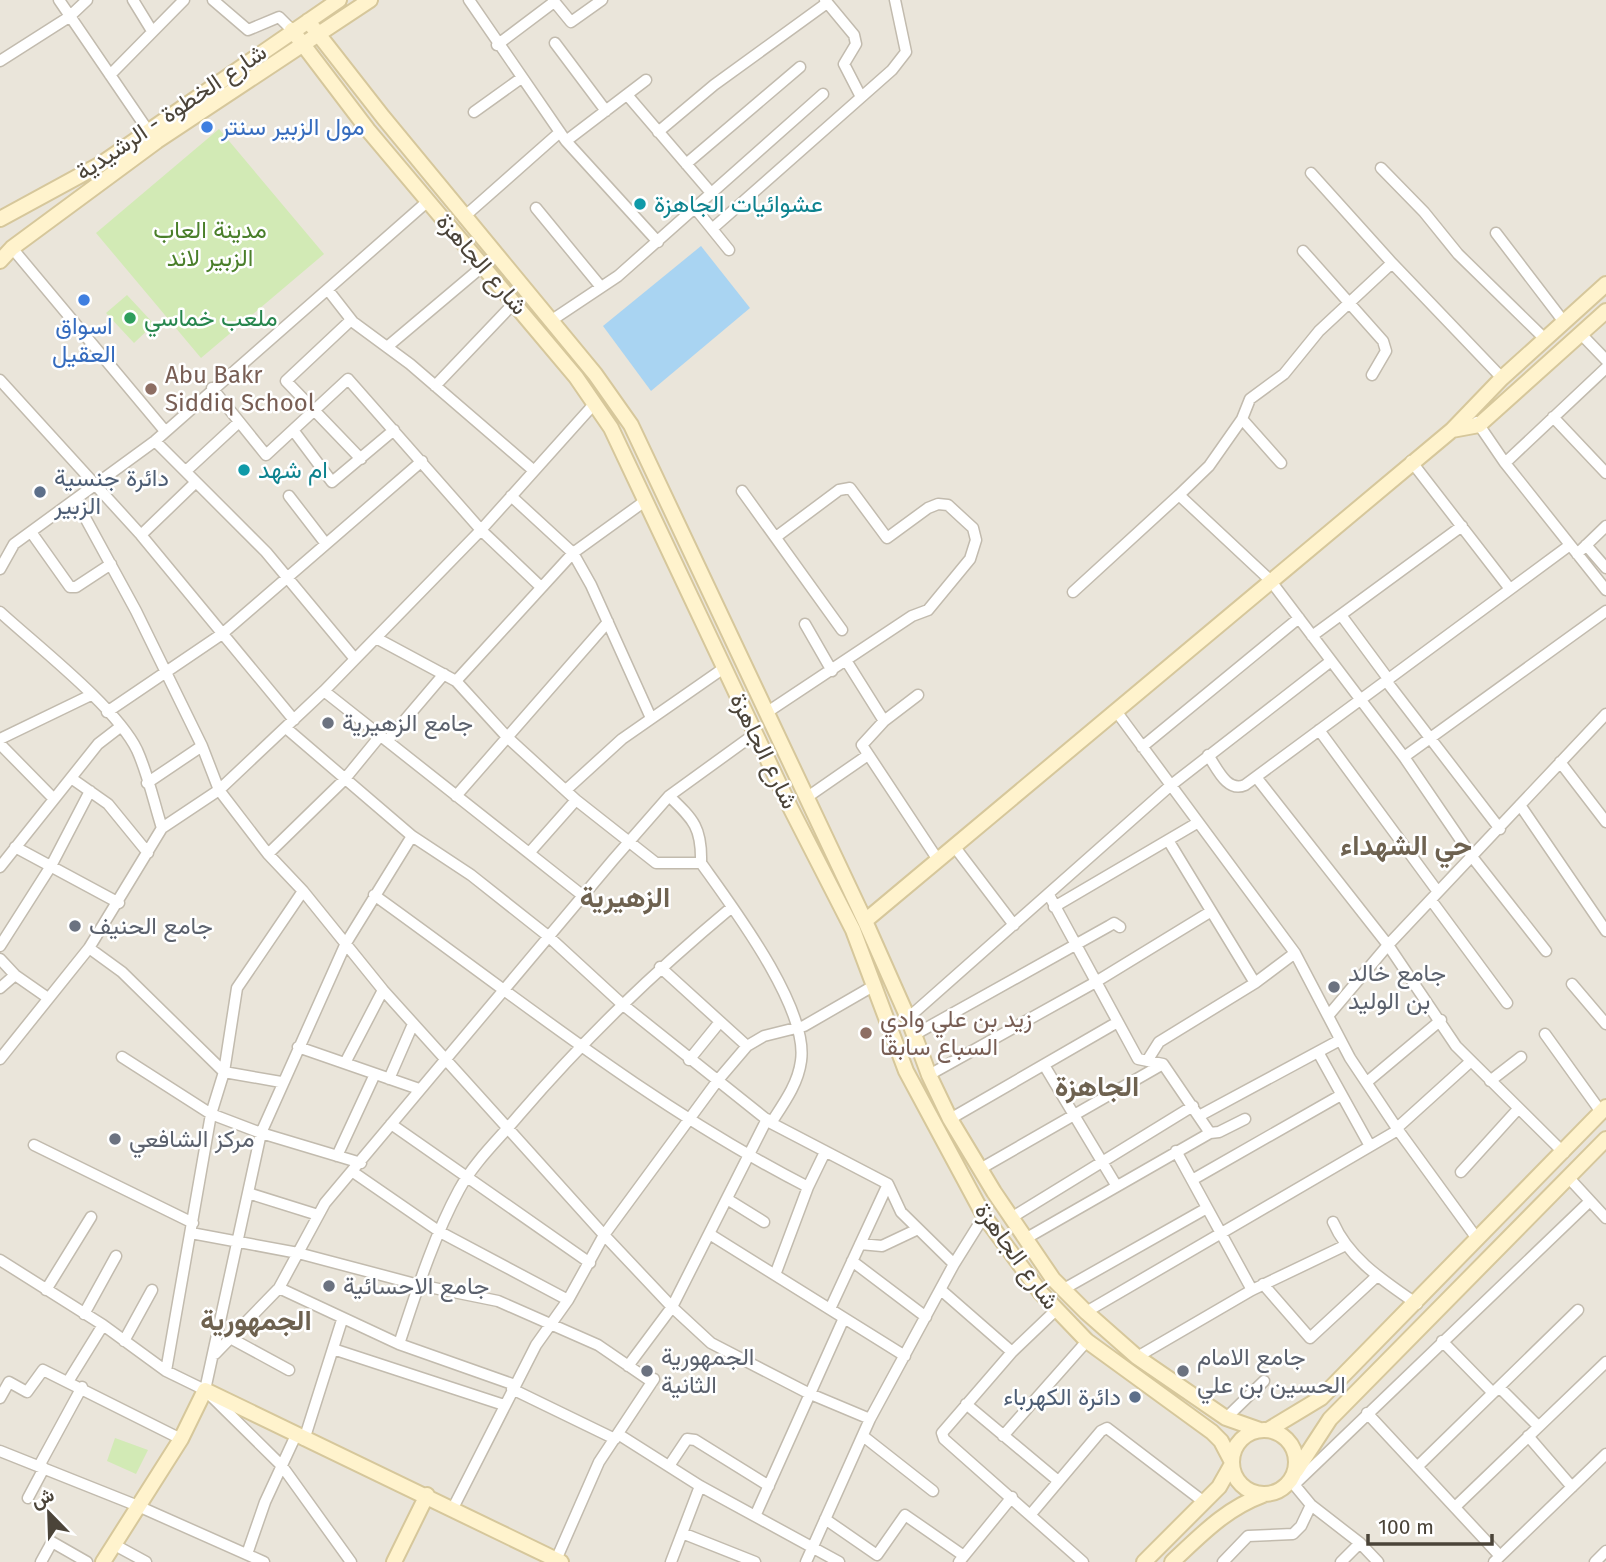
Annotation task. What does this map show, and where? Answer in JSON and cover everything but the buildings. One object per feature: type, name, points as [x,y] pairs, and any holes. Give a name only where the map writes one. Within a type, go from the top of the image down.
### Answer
[{"type":"street","points":[[59,0],[147,129]]},
{"type":"street","points":[[0,61],[69,17],[87,0]]},
{"type":"street","points":[[133,0],[152,31]]},
{"type":"street","points":[[110,75],[184,0]]},
{"type":"street","points":[[213,0],[242,28],[253,30],[279,17],[292,30]]},
{"type":"street","name":"شارع الخطوة - الرشيدية","points":[[0,219],[133,149],[147,129],[339,0]]},
{"type":"street","points":[[0,261],[12,248],[133,149],[370,0]]},
{"type":"street","points":[[469,0],[520,79],[563,137],[658,242]]},
{"type":"street","points":[[497,45],[554,1],[571,22],[602,0]]},
{"type":"street","points":[[712,229],[892,71],[906,52],[895,0]]},
{"type":"street","points":[[659,132],[714,85],[826,1],[854,35],[856,44],[844,64],[861,97]]},
{"type":"street","name":"شارع الجاهزة","points":[[308,20],[383,117],[552,320],[631,425],[865,921],[950,1119],[1025,1239],[1057,1284],[1137,1357],[1227,1418],[1264,1430]]},
{"type":"street","name":"شارع الجاهزة","points":[[292,30],[368,131],[515,302],[595,403],[645,501],[790,807],[853,930],[906,1071],[984,1216],[1040,1292],[1087,1341],[1221,1441],[1232,1463]]},
{"type":"street","points":[[555,43],[607,111]]},
{"type":"street","points":[[686,164],[800,67]]},
{"type":"street","points":[[474,112],[520,79]]},
{"type":"street","points":[[465,216],[563,137],[607,111],[646,79]]},
{"type":"street","points":[[552,320],[601,287],[658,242],[823,93]]},
{"type":"street","points":[[628,96],[712,194]]},
{"type":"street","points":[[368,131],[383,117]]},
{"type":"street","points":[[1381,168],[1424,212],[1458,254],[1545,339]]},
{"type":"street","points":[[1311,173],[1502,378]]},
{"type":"street","points":[[0,569],[14,544],[155,441],[212,388],[428,201]]},
{"type":"street","points":[[536,208],[601,287]]},
{"type":"street","points":[[695,208],[729,250]]},
{"type":"street","points":[[1496,233],[1564,322]]},
{"type":"street","points":[[12,248],[165,431]]},
{"type":"street","points":[[1303,251],[1385,345],[1386,351],[1372,375]]},
{"type":"street","points":[[1073,592],[1209,466],[1242,419],[1251,399],[1284,374],[1319,331],[1392,263]]},
{"type":"street","points":[[387,347],[483,266]]},
{"type":"street","points":[[865,921],[1411,461],[1452,430],[1502,378],[1606,284]]},
{"type":"street","points":[[328,290],[351,320],[435,386],[533,470]]},
{"type":"street","points":[[435,386],[515,302]]},
{"type":"street","points":[[1452,430],[1479,425],[1606,311]]},
{"type":"street","points":[[351,320],[286,381],[360,459]]},
{"type":"street","points":[[1581,334],[1606,360]]},
{"type":"street","points":[[1505,463],[1553,417],[1604,374]]},
{"type":"street","points":[[212,388],[265,454],[348,379],[481,530],[541,587]]},
{"type":"street","points":[[0,380],[141,535],[222,634],[290,724],[344,780],[412,836],[471,875],[548,936],[622,1004],[769,1121],[888,1184],[901,1212],[954,1264]]},
{"type":"street","points":[[0,1059],[89,948],[120,903],[162,828],[219,790],[324,691],[481,530],[595,403]]},
{"type":"street","points":[[1468,411],[1505,463],[1606,590]]},
{"type":"street","points":[[1553,417],[1606,473]]},
{"type":"street","points":[[1242,419],[1281,463]]},
{"type":"street","points":[[186,471],[239,422]]},
{"type":"street","points":[[293,430],[332,482],[394,430]]},
{"type":"street","points":[[155,441],[288,576],[355,659]]},
{"type":"street","points":[[107,712],[222,634],[422,461]]},
{"type":"street","points":[[1411,461],[1510,589]]},
{"type":"street","points":[[141,535],[195,483]]},
{"type":"street","points":[[766,713],[848,662],[912,616],[928,610],[970,559],[976,540],[973,528],[948,505],[938,504],[928,508],[887,538],[850,488],[839,490],[776,537]]},
{"type":"street","points":[[742,491],[842,630]]},
{"type":"street","points":[[1179,495],[1270,580],[1404,758],[1473,858],[1545,951]]},
{"type":"street","points":[[289,496],[326,544]]},
{"type":"street","points":[[511,496],[573,553],[608,622],[650,718]]},
{"type":"street","points":[[76,501],[111,564],[202,746],[219,790],[268,854],[303,891],[383,990],[604,1235],[672,1307],[711,1343],[808,1393],[870,1419]]},
{"type":"street","points":[[456,681],[573,553],[645,501]]},
{"type":"street","points":[[1312,636],[1462,526]]},
{"type":"street","points":[[1577,554],[1606,526]]},
{"type":"street","points":[[31,532],[69,587],[76,587],[111,564]]},
{"type":"street","points":[[1208,755],[1233,787],[1242,787],[1570,545]]},
{"type":"street","points":[[1586,545],[1606,568]]},
{"type":"street","points":[[1404,758],[1606,611]]},
{"type":"street","points":[[0,612],[91,695],[120,727],[137,750],[162,828]]},
{"type":"street","points":[[1341,615],[1430,738],[1500,828]]},
{"type":"street","points":[[1142,747],[1299,618]]},
{"type":"street","points":[[456,796],[608,622]]},
{"type":"street","points":[[805,624],[832,671]]},
{"type":"street","points":[[376,638],[456,681],[507,737],[576,800],[656,863],[701,863]]},
{"type":"street","points":[[908,1018],[1170,786],[1331,661]]},
{"type":"street","points":[[848,662],[884,721]]},
{"type":"street","points":[[566,790],[622,739],[724,668]]},
{"type":"street","points":[[268,854],[344,780],[444,674]]},
{"type":"street","points":[[324,691],[582,895]]},
{"type":"street","points":[[54,799],[0,742],[91,695]]},
{"type":"street","points":[[918,695],[884,721],[862,745],[938,860]]},
{"type":"street","points":[[1116,711],[1295,953],[1340,1040],[1397,1129],[1478,1240]]},
{"type":"street","points":[[1328,1016],[1388,945],[1473,858],[1559,762],[1605,717]]},
{"type":"street","points":[[0,867],[98,744],[120,727]]},
{"type":"street","points":[[1319,730],[1507,1003]]},
{"type":"street","points":[[215,1354],[279,1288],[318,1215],[419,1089],[628,842],[669,796],[756,733]]},
{"type":"street","points":[[148,783],[202,746]]},
{"type":"street","points":[[790,807],[868,755]]},
{"type":"street","points":[[1559,762],[1606,822]]},
{"type":"street","points":[[1256,777],[1388,945],[1470,1062],[1564,1153]]},
{"type":"street","points":[[71,778],[108,804],[148,853]]},
{"type":"street","points":[[0,946],[51,866],[90,791]]},
{"type":"street","points":[[628,1366],[672,1307],[711,1235],[748,1156],[769,1121],[792,1091],[802,1059],[798,1028],[776,979],[732,907],[701,863],[702,841],[697,828],[669,796]]},
{"type":"street","points":[[530,852],[576,800]]},
{"type":"street","points":[[1520,805],[1606,931]]},
{"type":"street","points":[[1054,907],[1197,823]]},
{"type":"street","points":[[103,1562],[181,1439],[205,1390],[215,1354],[236,1242],[261,1133],[281,1082],[346,943],[412,836]]},
{"type":"street","points":[[1168,840],[1255,983]]},
{"type":"street","points":[[954,846],[1014,925]]},
{"type":"street","points":[[15,847],[120,903]]},
{"type":"street","points":[[166,1371],[211,1114],[224,1072],[237,988],[303,891]]},
{"type":"street","points":[[374,895],[688,1118],[748,1156],[808,1187]]},
{"type":"street","points":[[1048,895],[1138,1059],[1163,1064],[1210,1133]]},
{"type":"street","points":[[399,1344],[440,1232],[467,1178],[581,1044],[660,967],[732,907]]},
{"type":"street","points":[[929,1075],[1094,983],[1210,912]]},
{"type":"street","points":[[914,1035],[1108,926],[1114,923],[1120,927]]},
{"type":"street","points":[[89,948],[122,972],[224,1072],[281,1082]]},
{"type":"street","points":[[1147,1061],[1159,1042],[1255,983],[1295,953]]},
{"type":"street","points":[[0,960],[15,975],[48,998]]},
{"type":"street","points":[[660,967],[747,1046]]},
{"type":"street","points":[[0,988],[15,975]]},
{"type":"street","points":[[1572,984],[1606,1024]]},
{"type":"street","points":[[453,1508],[513,1387],[550,1323],[568,1300],[604,1235],[718,1080],[747,1046],[764,1036],[798,1028],[875,985]]},
{"type":"street","points":[[345,1063],[383,990]]},
{"type":"street","points":[[1367,1082],[1441,1020]]},
{"type":"street","points":[[689,1060],[719,1023]]},
{"type":"street","points":[[950,1119],[1116,1023]]},
{"type":"street","points":[[389,1079],[413,1024]]},
{"type":"street","points":[[1144,1562],[1219,1487],[1240,1441],[1321,1398],[1417,1304],[1564,1153],[1603,1109],[1545,1034]]},
{"type":"street","points":[[1011,1218],[1101,1162],[1196,1111],[1340,1040]]},
{"type":"street","points":[[298,1047],[419,1089]]},
{"type":"street","points":[[1318,1052],[1370,1146]]},
{"type":"street","points":[[1490,1081],[1521,1056]]},
{"type":"street","points":[[121,1057],[211,1114],[261,1133],[337,1156],[357,1168],[440,1232],[568,1300]]},
{"type":"street","points":[[1086,1312],[1397,1129],[1470,1062]]},
{"type":"street","points":[[980,1169],[1163,1064]]},
{"type":"street","points":[[1044,1065],[1116,1185]]},
{"type":"street","points":[[337,1156],[375,1074]]},
{"type":"street","points":[[1192,1181],[1341,1095]]},
{"type":"street","points":[[1461,1172],[1518,1109]]},
{"type":"street","points":[[1025,1239],[1176,1151],[1245,1119]]},
{"type":"street","points":[[391,1124],[590,1263]]},
{"type":"street","points":[[944,1142],[959,1134]]},
{"type":"street","points":[[1294,1479],[1330,1419],[1606,1139]]},
{"type":"street","points":[[0,1260],[103,1325],[166,1371],[559,1561],[599,1462],[653,1380],[598,1345],[498,1301],[419,1285],[298,1253],[236,1242],[192,1228],[34,1145]]},
{"type":"street","points":[[1176,1151],[1252,1290]]},
{"type":"street","points":[[775,1275],[808,1187],[825,1152]]},
{"type":"street","points":[[1568,1177],[1606,1218]]},
{"type":"street","points":[[830,1309],[888,1184]]},
{"type":"street","points":[[248,1193],[318,1215]]},
{"type":"street","points":[[727,1199],[764,1222]]},
{"type":"street","points":[[1172,1562],[1216,1520],[1237,1505],[1263,1495],[1274,1494],[1294,1479],[1590,1201]]},
{"type":"street","points":[[1040,1292],[1207,1208]]},
{"type":"street","points":[[806,1562],[870,1419],[954,1264],[984,1216]]},
{"type":"street","points":[[46,1290],[91,1217]]},
{"type":"street","points":[[1333,1222],[1343,1246],[1377,1276],[1417,1304]]},
{"type":"street","points":[[860,1244],[882,1246],[918,1228]]},
{"type":"street","points":[[711,1235],[905,1356]]},
{"type":"street","points":[[1137,1357],[1263,1284],[1343,1246]]},
{"type":"street","points":[[84,1314],[116,1256]]},
{"type":"street","points":[[852,1261],[926,1317]]},
{"type":"street","points":[[1263,1284],[1310,1338],[1377,1276]]},
{"type":"street","points":[[279,1288],[342,1320],[513,1387],[616,1436],[700,1486],[757,1514],[839,1562]]},
{"type":"street","points":[[124,1341],[152,1290]]},
{"type":"street","points":[[941,1290],[1012,1352]]},
{"type":"street","points":[[1056,1310],[1012,1352],[942,1433],[944,1439],[1083,1562]]},
{"type":"street","points":[[1417,1467],[1578,1310]]},
{"type":"street","points":[[757,1514],[808,1393],[844,1318]]},
{"type":"street","points":[[247,1553],[282,1466],[300,1437],[342,1320]]},
{"type":"street","points":[[69,1380],[103,1325]]},
{"type":"street","points":[[232,1339],[289,1370]]},
{"type":"street","points":[[1003,1436],[1087,1341]]},
{"type":"street","points":[[1442,1341],[1538,1426]]},
{"type":"street","points":[[333,1349],[504,1405]]},
{"type":"street","points":[[1455,1507],[1606,1362]]},
{"type":"street","points":[[0,1398],[9,1382],[27,1392],[43,1370],[69,1380],[181,1439]]},
{"type":"street","points":[[1227,1418],[1265,1381]]},
{"type":"street","points":[[28,1498],[82,1387]]},
{"type":"street","points":[[205,1390],[282,1466],[351,1562]]},
{"type":"street","points":[[1177,1406],[1185,1400],[1188,1391]]},
{"type":"street","points":[[966,1404],[1057,1480]]},
{"type":"street","points":[[1367,1413],[1455,1507],[1497,1559],[1606,1454]]},
{"type":"street","points":[[1031,1514],[1057,1480],[1101,1431],[1107,1428],[1204,1502]]},
{"type":"street","points":[[1264,1430],[1288,1440],[1294,1449],[1294,1479],[1311,1505],[1360,1543],[1378,1562]]},
{"type":"street","points":[[863,1436],[933,1491]]},
{"type":"street","points":[[1528,1436],[1572,1487]]},
{"type":"street","points":[[669,1466],[687,1439],[695,1440],[769,1486]]},
{"type":"street","points":[[0,1451],[138,1506],[264,1562]]},
{"type":"street","points":[[1232,1463],[1242,1486],[1263,1495]]},
{"type":"street","points":[[671,1562],[700,1486]]},
{"type":"street","points":[[394,1562],[427,1495]]},
{"type":"street","points":[[825,1520],[877,1555],[905,1515],[961,1559],[1012,1497]]},
{"type":"street","points":[[1223,1562],[1248,1536],[1293,1534],[1301,1526],[1311,1505]]},
{"type":"street","points":[[682,1533],[755,1562]]},
{"type":"street","points":[[41,1562],[52,1542],[87,1562]]},
{"type":"street","points":[[1341,1562],[1360,1543]]},
{"type":"street","points":[[113,1544],[146,1562]]},
{"type":"street","points":[[1594,1562],[1606,1551]]},
{"type":"shaded area","points":[[0,0],[1606,0],[1606,1562],[0,1562]]},
{"type":"green space","name":"مدينة العاب الزبير لاند","points":[[219,129],[324,254],[201,358],[96,233]]},
{"type":"green space","name":"ملعب خماسي","points":[[127,295],[154,324],[134,343],[106,313]]},
{"type":"green space","points":[[115,1438],[148,1450],[136,1474],[107,1461]]},
{"type":"water","points":[[701,246],[750,308],[651,391],[603,326]]},
{"type":"place","name":"مول الزبير سنتر","points":[[207,127]]},
{"type":"place","name":"عشوائيات الجاهزة","points":[[640,204]]},
{"type":"place","name":"اسواق العقيل","points":[[84,300]]},
{"type":"place","name":"ملعب خماسي","points":[[130,318]]},
{"type":"place","name":"Abu Bakr Siddiq School","points":[[151,389]]},
{"type":"place","name":"ام شهد","points":[[244,470]]},
{"type":"place","name":"دائرة جنسية الزبير","points":[[40,492]]},
{"type":"place","name":"جامع الزهيرية","points":[[328,723]]},
{"type":"place","name":"جامع الحنيف","points":[[75,926]]},
{"type":"place","name":"جامع خالد بن الوليد","points":[[1334,987]]},
{"type":"place","name":"زيد بن علي وادي السباع سابقا","points":[[866,1033]]},
{"type":"place","name":"مركز الشافعي","points":[[115,1139]]},
{"type":"place","name":"جامع الاحسائية","points":[[329,1286]]},
{"type":"place","name":"الجمهورية الثانية","points":[[647,1371]]},
{"type":"place","name":"جامع الامام الحسين بن علي","points":[[1183,1371]]},
{"type":"place","name":"دائرة الكهرباء","points":[[1135,1397]]},
{"type":"district","name":"حي الشهداء","points":[[1406,845]]},
{"type":"district","name":"الزهيرية","points":[[625,897]]},
{"type":"district","name":"الجاهزة","points":[[1097,1086]]},
{"type":"district","name":"الجمهورية","points":[[256,1320]]}]
